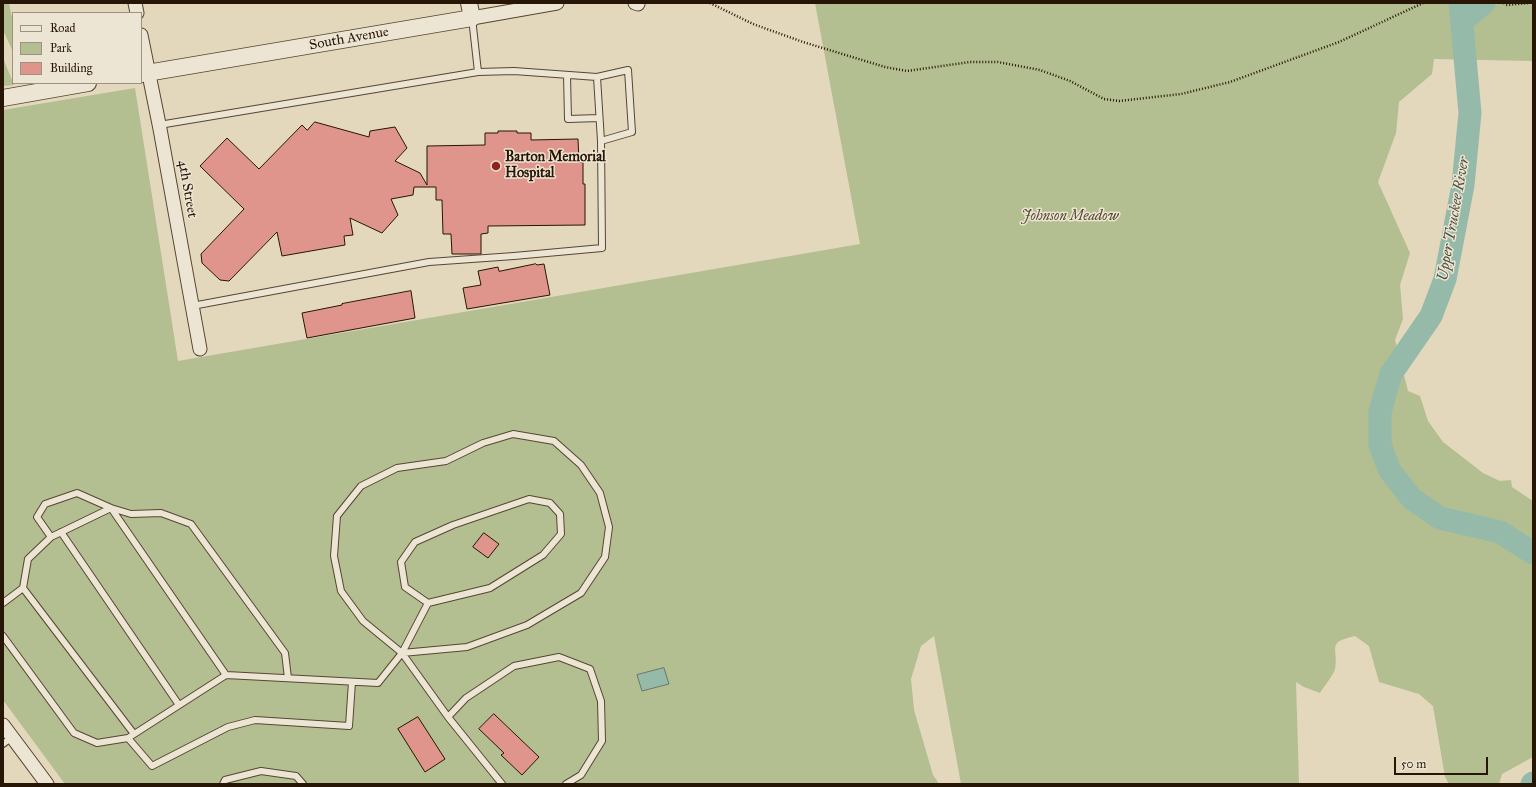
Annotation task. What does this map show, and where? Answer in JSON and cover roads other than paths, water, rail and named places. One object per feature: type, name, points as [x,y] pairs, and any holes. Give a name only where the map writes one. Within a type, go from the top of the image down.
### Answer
[{"type":"street","name":"South Avenue","points":[[144,73],[471,10],[557,3]]},
{"type":"street","name":"4th Street","points":[[142,48],[144,73],[159,125],[200,349]]},
{"type":"street","points":[[3,98],[82,84]]},
{"type":"street","points":[[3,725],[8,741],[47,784]]},
{"type":"lane","points":[[471,10],[478,72]]},
{"type":"lane","points":[[159,125],[478,72],[514,71],[597,77],[628,70],[632,132],[601,141]]},
{"type":"lane","points":[[567,75],[568,119],[599,118]]},
{"type":"lane","points":[[192,306],[428,262],[602,248],[601,141],[597,77]]},
{"type":"lane","points":[[402,653],[467,647],[526,625],[581,593],[605,557],[609,527],[600,493],[581,465],[554,442],[513,434],[483,443],[446,461],[397,468],[361,486],[337,516],[334,556],[341,591],[363,621],[402,653],[448,717],[502,784]]},
{"type":"lane","points":[[51,537],[37,517],[45,504],[78,493],[111,508],[131,514],[161,513],[191,524],[285,653],[288,678]]},
{"type":"lane","points":[[3,636],[74,732],[97,743],[128,738],[226,675],[378,683],[402,653],[428,603],[490,588],[544,555],[562,534],[560,514],[550,503],[529,499],[453,525],[415,542],[401,562],[405,588],[428,603]]},
{"type":"lane","points":[[3,603],[23,588],[28,558],[51,537],[111,508]]},
{"type":"lane","points":[[111,508],[226,675]]},
{"type":"lane","points":[[61,532],[179,705]]},
{"type":"lane","points":[[23,588],[134,734]]},
{"type":"lane","points":[[448,717],[466,698],[514,666],[559,657],[590,669],[601,701],[602,741],[581,775],[566,784]]},
{"type":"lane","points":[[128,738],[152,766],[228,727],[255,720],[349,726],[352,682]]},
{"type":"lane","points":[[223,784],[225,780],[261,771],[296,776],[303,784]]},
{"type":"waterway","name":"Upper Truckee River","points":[[1460,3],[1470,113],[1463,185],[1445,279],[1431,316],[1391,374],[1380,412],[1380,445],[1390,471],[1412,499],[1440,518],[1500,532],[1533,553]]},
{"type":"waterway","name":"Upper Truckee River","points":[[1462,21],[1484,3]]},
{"type":"place","name":"Barton Memorial Hospital","points":[[496,166]]},
{"type":"park label","name":"Johnson Meadow","points":[[1070,217]]}]
